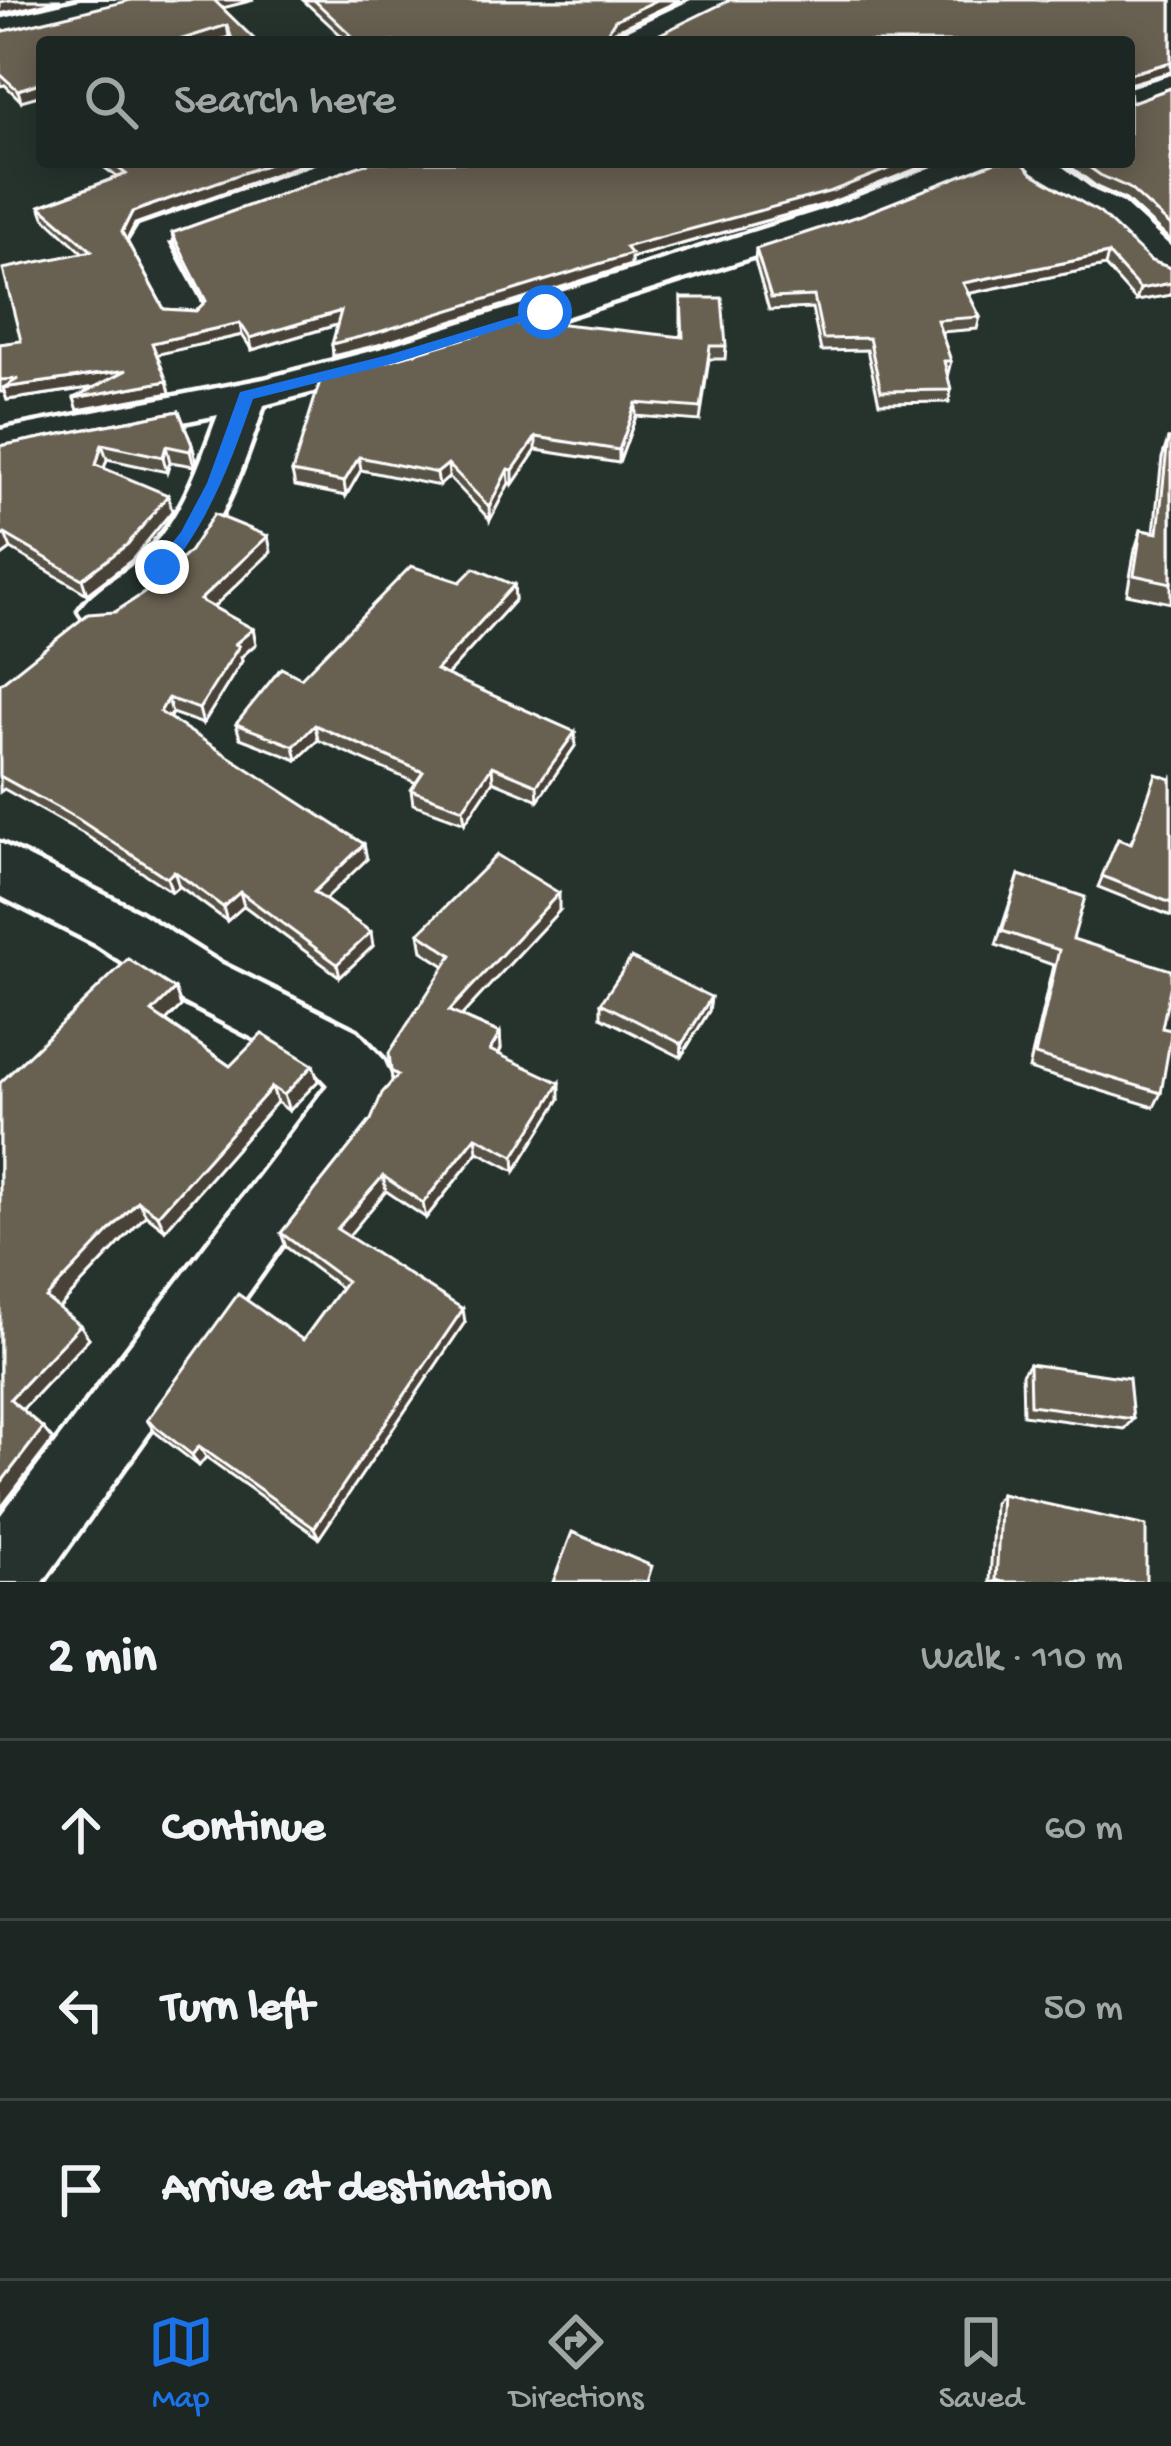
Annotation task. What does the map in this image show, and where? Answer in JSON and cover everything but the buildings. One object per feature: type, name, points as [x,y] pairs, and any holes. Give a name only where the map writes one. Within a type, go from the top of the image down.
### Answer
[{"type":"street","points":[[0,29],[121,0]]},
{"type":"street","points":[[642,36],[717,0]]},
{"type":"street","points":[[1135,98],[1171,85]]},
{"type":"street","points":[[185,310],[148,242],[150,236],[341,168]]},
{"type":"street","points":[[0,444],[246,396],[394,358],[885,201],[964,168]]},
{"type":"street","points":[[1041,168],[1082,199],[1110,211],[1171,268]]},
{"type":"street","points":[[104,610],[162,567],[188,535],[215,483],[246,396]]},
{"type":"street","points":[[0,866],[36,891],[117,928],[197,980],[335,1050],[361,1079],[349,1113],[265,1216],[0,1578]]},
{"type":"route","points":[[162,567],[188,535],[215,483],[246,396],[545,312]]}]
